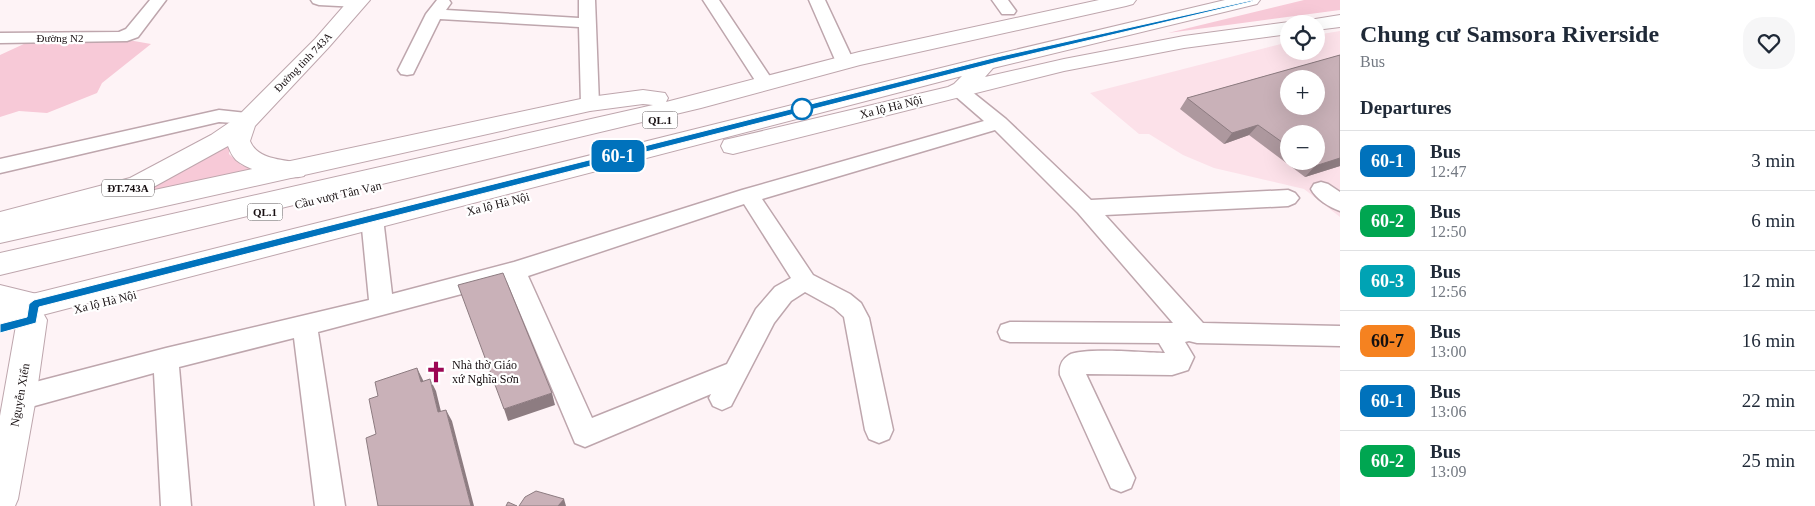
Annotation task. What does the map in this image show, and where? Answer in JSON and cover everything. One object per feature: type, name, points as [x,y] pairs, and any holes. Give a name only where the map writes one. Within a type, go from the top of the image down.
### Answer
[{"type":"main road","points":[[913,46],[1004,6],[1045,0]]},
{"type":"main road","name":"QL.1","points":[[521,144],[701,101],[764,81],[913,46],[1126,0]]},
{"type":"main road","name":"Xa lộ Hà Nội","points":[[0,314],[33,312],[373,226],[793,111],[984,63],[1250,0]]},
{"type":"main road","name":"Đường tỉnh 743A","points":[[0,222],[139,184],[196,154],[247,121],[322,43],[359,1]]},
{"type":"main road","points":[[1325,23],[1340,22]]},
{"type":"main road","name":"Xa lộ Hà Nội","points":[[373,226],[1064,66],[1184,42],[1280,29]]},
{"type":"main road","points":[[900,84],[960,90],[984,63]]},
{"type":"main road","name":"QL.1","points":[[0,233],[590,104],[643,97],[701,101]]},
{"type":"main road","name":"Xa lộ Hà Nội","points":[[521,144],[690,113],[793,111]]},
{"type":"main road","points":[[247,121],[238,141],[242,154],[261,164],[295,170]]},
{"type":"main road","name":"Cầu vượt Tân Vạn","points":[[0,254],[521,144]]},
{"type":"main road","name":"Cầu vượt Tân Vạn","points":[[0,264],[521,144]]},
{"type":"main road","name":"Cầu vượt Tân Vạn","points":[[0,271],[521,144]]},
{"type":"main road","points":[[0,298],[33,312]]},
{"type":"main road","name":"Xa lộ Hà Nội","points":[[0,328],[33,312]]},
{"type":"main road","name":"Nguyễn Xiển","points":[[0,499],[20,398],[33,312]]},
{"type":"street","name":"Đường N2","points":[[0,38],[121,37],[132,33],[158,0]]},
{"type":"street","points":[[319,0],[359,1]]},
{"type":"street","points":[[407,70],[434,14],[446,0]]},
{"type":"street","points":[[587,0],[590,104]]},
{"type":"street","points":[[711,0],[764,81]]},
{"type":"street","points":[[818,0],[845,62]]},
{"type":"street","points":[[434,14],[588,23]]},
{"type":"street","points":[[960,90],[999,123],[1086,208],[1197,333]]},
{"type":"street","points":[[0,166],[219,116],[247,121]]},
{"type":"street","points":[[20,398],[166,358],[382,307],[514,271],[749,195],[999,123]]},
{"type":"street","points":[[1321,189],[1340,203]]},
{"type":"street","points":[[749,195],[805,281],[842,301],[853,310],[857,318],[879,430]]},
{"type":"street","points":[[1086,208],[1288,198]]},
{"type":"street","points":[[373,226],[382,307]]},
{"type":"street","points":[[514,271],[585,434],[735,372]]},
{"type":"street","points":[[722,398],[765,316],[783,294],[805,281]]},
{"type":"street","points":[[305,325],[330,506]]},
{"type":"street","points":[[1010,332],[1197,333],[1338,339]]},
{"type":"street","points":[[1121,478],[1072,375],[1072,368],[1078,363],[1172,364],[1179,362],[1181,357],[1166,333]]},
{"type":"street","points":[[166,358],[176,506]]},
{"type":"shaded area","points":[[1304,0],[1340,0],[1340,10],[1303,15],[1280,15],[1280,18],[1168,33]]},
{"type":"shaded area","points":[[1340,31],[1340,217],[1304,189],[1214,168],[1183,155],[1149,134],[1139,134],[1090,93],[1280,44],[1280,60],[1325,60],[1325,34]]},
{"type":"shaded area","points":[[134,41],[151,44],[102,83],[97,93],[47,113],[19,111],[0,117],[0,55],[26,43]]},
{"type":"shaded area","points":[[230,144],[229,154],[241,165],[259,171],[98,207]]},
{"type":"building","points":[[1340,55],[1340,158],[1325,163],[1325,125],[1280,125],[1280,141],[1258,125],[1232,133],[1187,98],[1280,72],[1280,115],[1325,115],[1325,70],[1287,70]]},
{"type":"building","points":[[503,273],[552,393],[504,409],[458,285]]},
{"type":"building","points":[[417,368],[421,382],[430,379],[438,412],[446,410],[471,506],[378,506],[366,438],[376,434],[369,399],[378,396],[375,382]]},
{"type":"building","points":[[536,491],[564,499],[558,506],[519,506],[525,497]]},
{"type":"building","points":[[508,502],[517,506],[506,506]]},
{"type":"bus line","name":"60-1","points":[[0,328],[32,320],[34,304],[997,60],[1250,0]]},
{"type":"place","name":"Nhà thờ Giáo xứ Nghĩa Sơn","points":[[436,372]]}]
